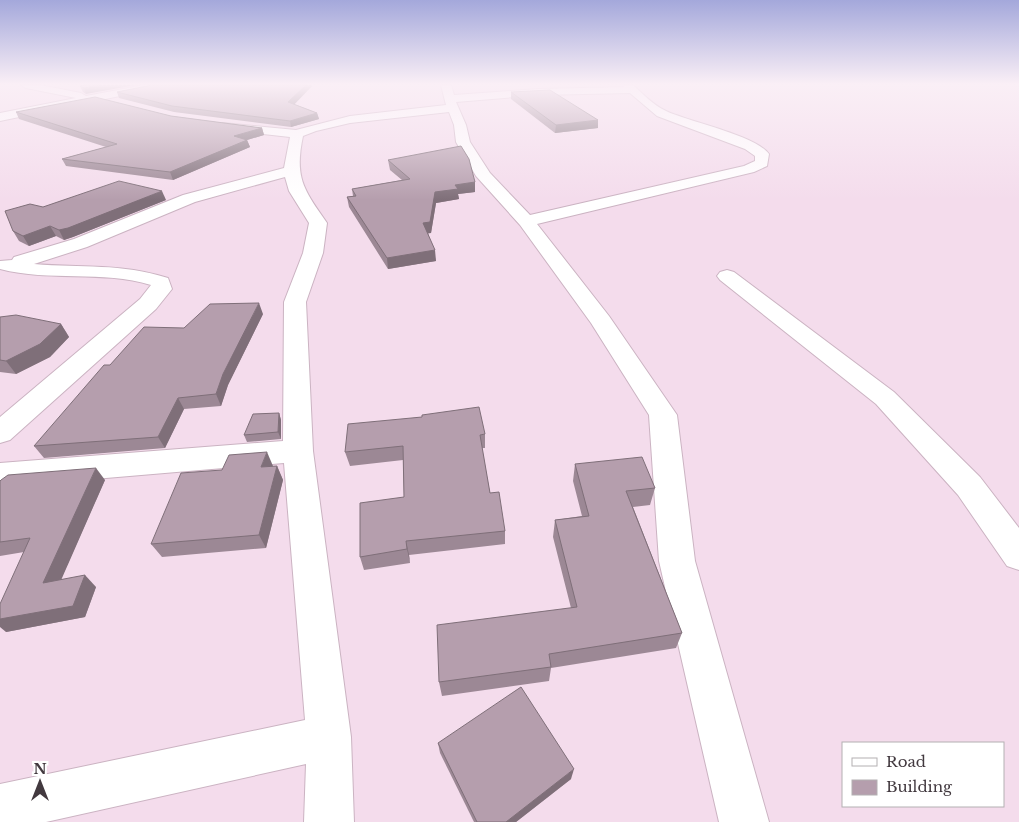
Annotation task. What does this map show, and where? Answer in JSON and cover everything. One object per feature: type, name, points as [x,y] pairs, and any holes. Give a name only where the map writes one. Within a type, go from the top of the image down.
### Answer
[{"type":"street","points":[[213,124],[297,134],[308,128],[330,123]]},
{"type":"street","points":[[459,123],[463,142],[484,176],[526,221],[601,321],[663,414],[677,561],[742,821]]},
{"type":"street","points":[[526,221],[749,169],[762,162],[762,154],[750,146],[689,123]]},
{"type":"street","points":[[297,134],[290,171],[299,197],[318,223],[313,253],[295,302],[298,451],[330,737],[329,822]]},
{"type":"street","points":[[3,265],[68,249],[176,204],[219,189],[290,171]]},
{"type":"street","points":[[0,433],[148,304],[161,289],[161,282],[146,276],[123,273],[42,271],[3,265]]},
{"type":"street","points":[[726,276],[885,398],[969,486],[1019,555]]},
{"type":"street","points":[[0,475],[298,451]]},
{"type":"street","points":[[0,808],[330,737]]},
{"type":"building","points":[[52,123],[227,123],[262,128],[234,136],[247,140],[170,172],[62,159],[117,144]]},
{"type":"building","points":[[461,146],[469,159],[475,182],[455,185],[458,189],[435,192],[430,222],[423,223],[435,250],[387,258],[347,197],[356,196],[352,189],[410,179],[388,160]]},
{"type":"building","points":[[119,181],[162,191],[68,228],[59,230],[50,226],[23,236],[13,231],[5,211],[30,204],[43,207]]},
{"type":"building","points":[[259,303],[223,374],[216,394],[178,398],[158,437],[34,446],[104,365],[110,365],[144,327],[184,328],[210,304]]},
{"type":"building","points":[[16,315],[61,324],[40,344],[6,361],[0,360],[0,317]]},
{"type":"building","points":[[479,407],[485,434],[480,435],[490,493],[499,492],[505,531],[406,541],[407,549],[360,557],[360,503],[404,497],[403,446],[345,452],[348,424],[422,417],[422,415]]},
{"type":"building","points":[[279,413],[278,432],[244,435],[253,414]]},
{"type":"building","points":[[267,452],[261,467],[277,466],[259,535],[151,544],[181,473],[222,470],[229,455]]},
{"type":"building","points":[[642,457],[655,488],[626,491],[682,633],[549,654],[551,667],[439,682],[437,625],[577,607],[555,520],[589,516],[575,464]]},
{"type":"building","points":[[96,468],[43,583],[85,575],[73,606],[0,619],[0,604],[30,538],[0,542],[0,481],[8,475]]},
{"type":"building","points":[[521,687],[574,769],[506,822],[477,822],[438,743]]}]
